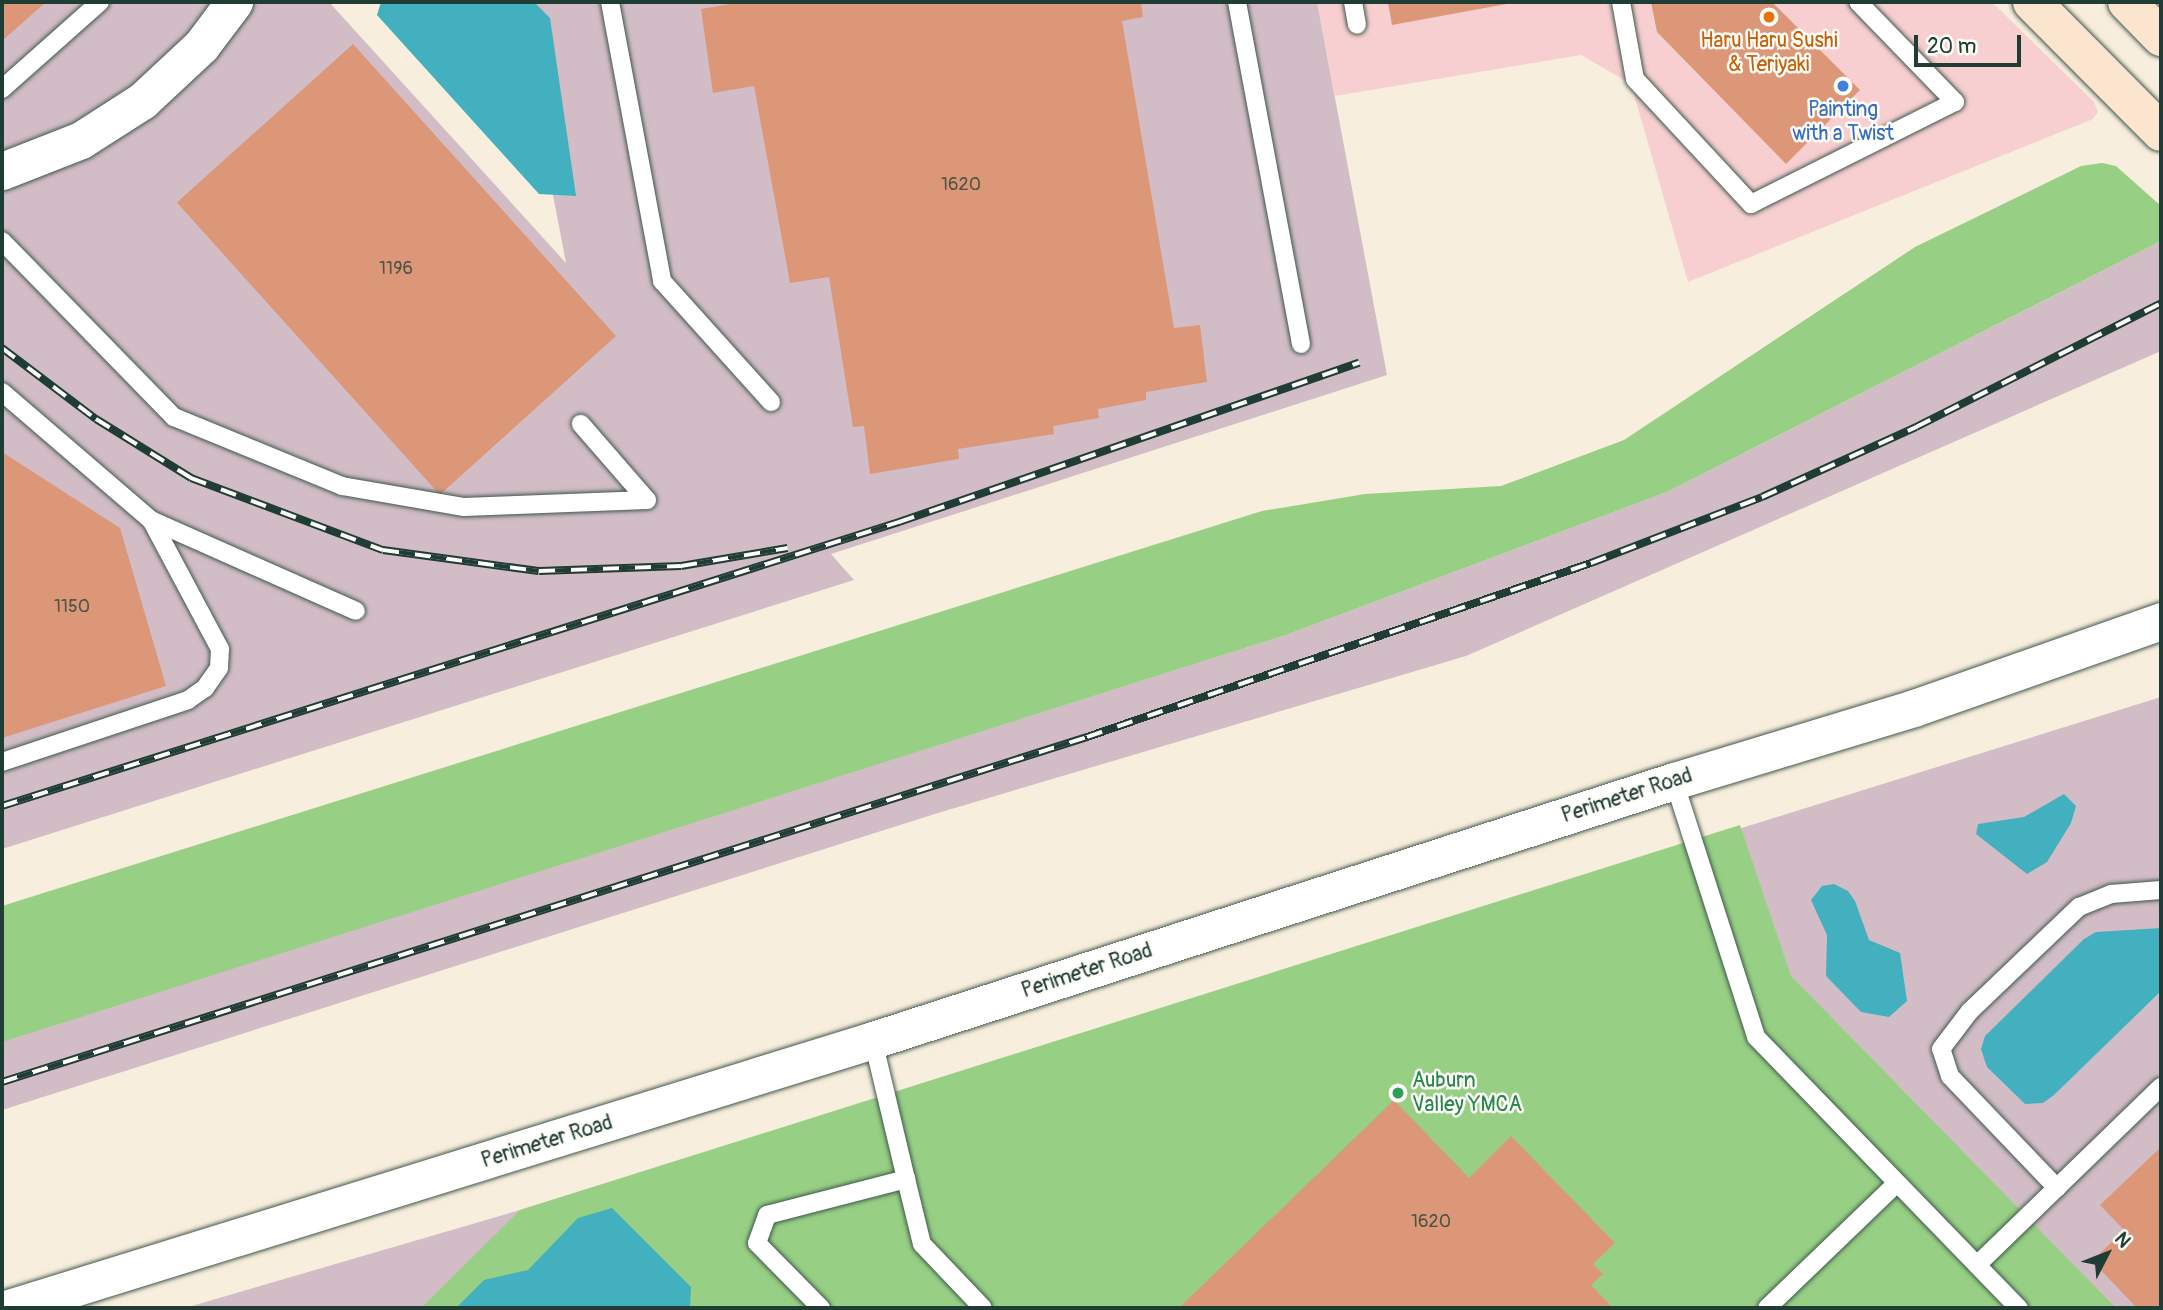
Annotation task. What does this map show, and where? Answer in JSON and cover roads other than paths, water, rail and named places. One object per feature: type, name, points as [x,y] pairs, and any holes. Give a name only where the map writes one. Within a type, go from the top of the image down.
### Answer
[{"type":"main road","points":[[2032,2],[2161,132]]},
{"type":"main road","points":[[2127,2],[2161,37]]},
{"type":"street","points":[[4,162],[81,140],[142,102],[201,47],[234,2]]},
{"type":"street","name":"Perimeter Road","points":[[11,1308],[873,1040],[1674,781],[2020,674],[2161,621]]},
{"type":"lane","points":[[2,89],[100,2]]},
{"type":"lane","points":[[610,2],[662,281],[771,402]]},
{"type":"lane","points":[[1237,2],[1301,344]]},
{"type":"lane","points":[[1353,2],[1357,25]]},
{"type":"lane","points":[[1621,2],[1635,79],[1751,204],[1955,102],[1858,2]]},
{"type":"lane","points":[[2,241],[174,417],[342,486],[464,507],[647,500],[580,424]]},
{"type":"lane","points":[[2,391],[151,520],[356,611]]},
{"type":"lane","points":[[2,762],[188,700],[205,688],[219,668],[220,649],[151,520]]},
{"type":"lane","points":[[1674,781],[1756,1037],[2018,1308]]},
{"type":"lane","points":[[2057,1188],[1950,1076],[1941,1049],[1970,1011],[2079,907],[2112,894],[2161,890]]},
{"type":"lane","points":[[873,1040],[922,1244],[984,1308]]},
{"type":"lane","points":[[1977,1265],[2161,1087]]},
{"type":"lane","points":[[821,1308],[757,1243],[767,1216],[906,1179]]},
{"type":"lane","points":[[1767,1308],[1897,1183]]},
{"type":"water","points":[[381,2],[534,2],[550,18],[576,196],[539,194],[377,15]]},
{"type":"water","points":[[2064,794],[2076,806],[2071,823],[2047,862],[2027,874],[1976,834],[1978,824],[2024,817]]},
{"type":"water","points":[[1834,884],[1848,891],[1855,901],[1869,940],[1900,953],[1907,1001],[1889,1017],[1861,1012],[1826,976],[1827,935],[1811,900],[1822,886]]},
{"type":"water","points":[[2161,928],[2161,991],[2054,1095],[2043,1103],[2025,1104],[1987,1067],[1981,1049],[1985,1036],[2084,939],[2096,932]]},
{"type":"water","points":[[612,1208],[691,1287],[690,1308],[456,1308],[484,1280],[528,1270],[578,1218]]},
{"type":"railway","points":[[2,1082],[1087,737],[1591,563],[1762,497],[1916,427],[2161,303]]},
{"type":"railway","points":[[2,348],[96,419],[191,478],[383,550],[539,571],[681,566],[787,548]]},
{"type":"railway","points":[[2,806],[899,522],[1359,363]]},
{"type":"place","name":"Haru Haru Sushi & Teriyaki","points":[[1769,17]]},
{"type":"place","name":"Painting with a Twist","points":[[1843,86]]},
{"type":"place","name":"Auburn Valley YMCA","points":[[1398,1093]]}]
